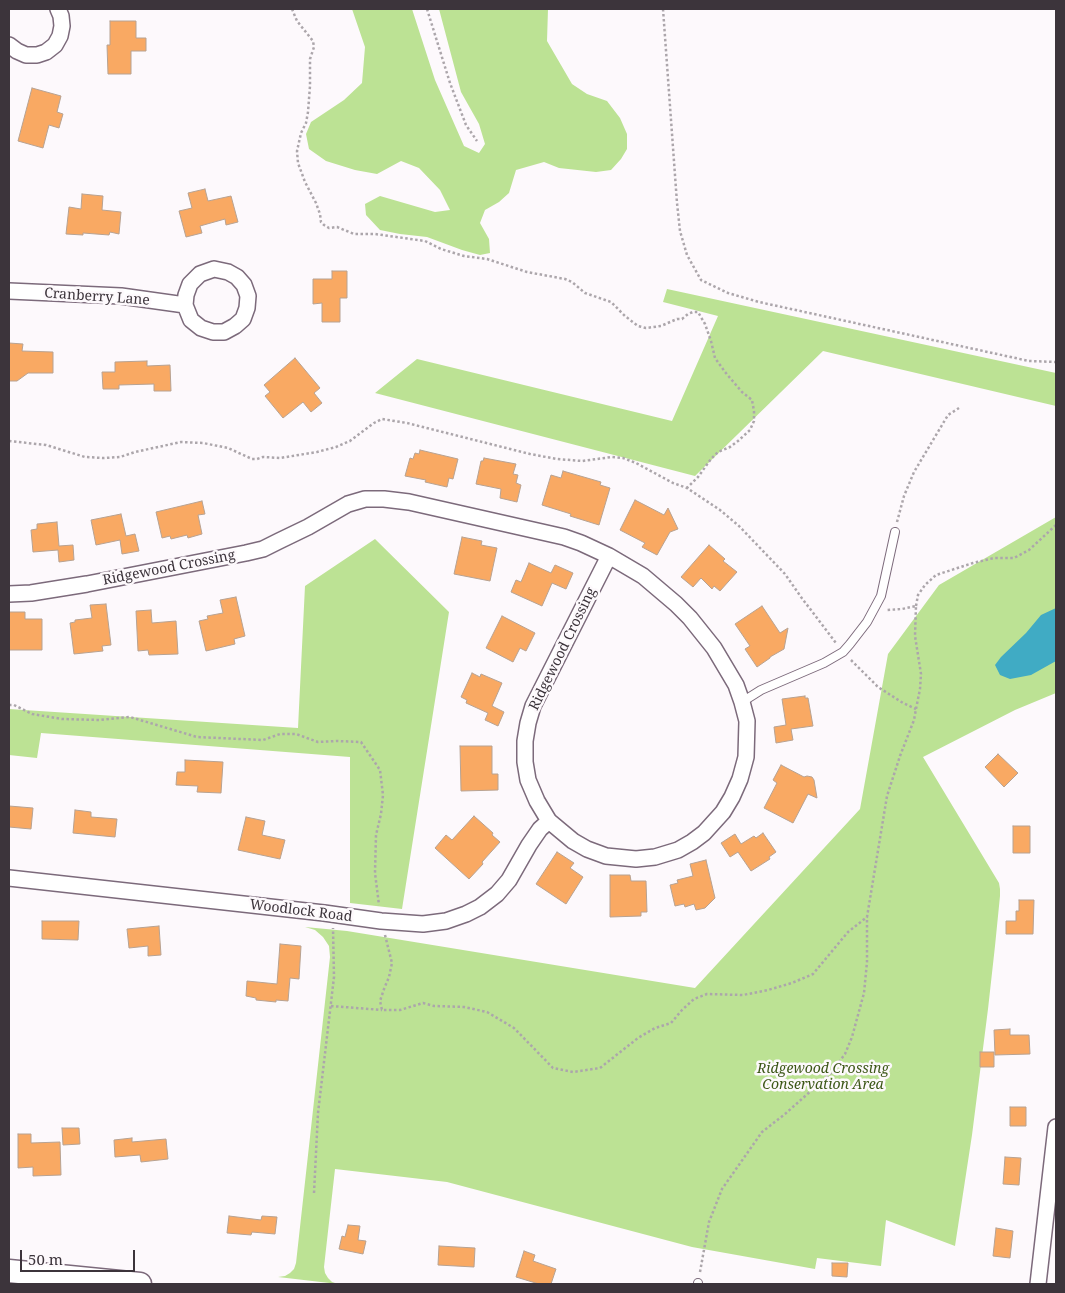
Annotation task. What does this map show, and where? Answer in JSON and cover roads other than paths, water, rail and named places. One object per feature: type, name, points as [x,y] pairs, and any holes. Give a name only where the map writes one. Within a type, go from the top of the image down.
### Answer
[{"type":"main road","points":[[9,1270],[101,1282],[140,1284]]},
{"type":"street","points":[[9,45],[26,55],[37,55],[46,52],[55,45],[60,36],[62,26],[58,9]]},
{"type":"street","points":[[214,270],[228,272],[237,277],[244,285],[248,296],[248,308],[243,319],[224,332],[213,332],[201,328],[191,320],[185,305],[190,284],[200,274],[214,270]]},
{"type":"street","name":"Cranberry Lane","points":[[9,292],[121,296],[185,305]]},
{"type":"street","name":"Ridgewood Crossing","points":[[9,594],[31,593],[87,584],[263,549],[308,527],[348,504],[365,499],[409,502],[564,537],[581,543],[609,556],[643,576],[690,618],[714,648],[736,685],[747,721],[746,757],[740,779],[723,812],[704,833],[692,842],[678,850],[655,857],[636,859],[606,856],[580,845],[550,821],[536,801],[528,780],[525,762],[525,741],[528,723],[534,706],[609,556]]},
{"type":"street","name":"Woodlock Road","points":[[9,878],[381,921],[423,924],[446,921],[466,914],[480,907],[497,894],[509,880],[540,829],[550,821]]},
{"type":"street","points":[[1038,1284],[1056,1127]]},
{"type":"lane","points":[[742,702],[761,690],[824,663],[843,652],[867,622],[881,596],[895,532]]},
{"type":"water","points":[[1056,608],[1056,661],[1031,675],[1010,679],[1000,675],[995,665],[1001,657],[1026,633],[1041,615]]},
{"type":"park label","name":"Ridgewood Crossing Conservation Area","points":[[823,1078]]}]
